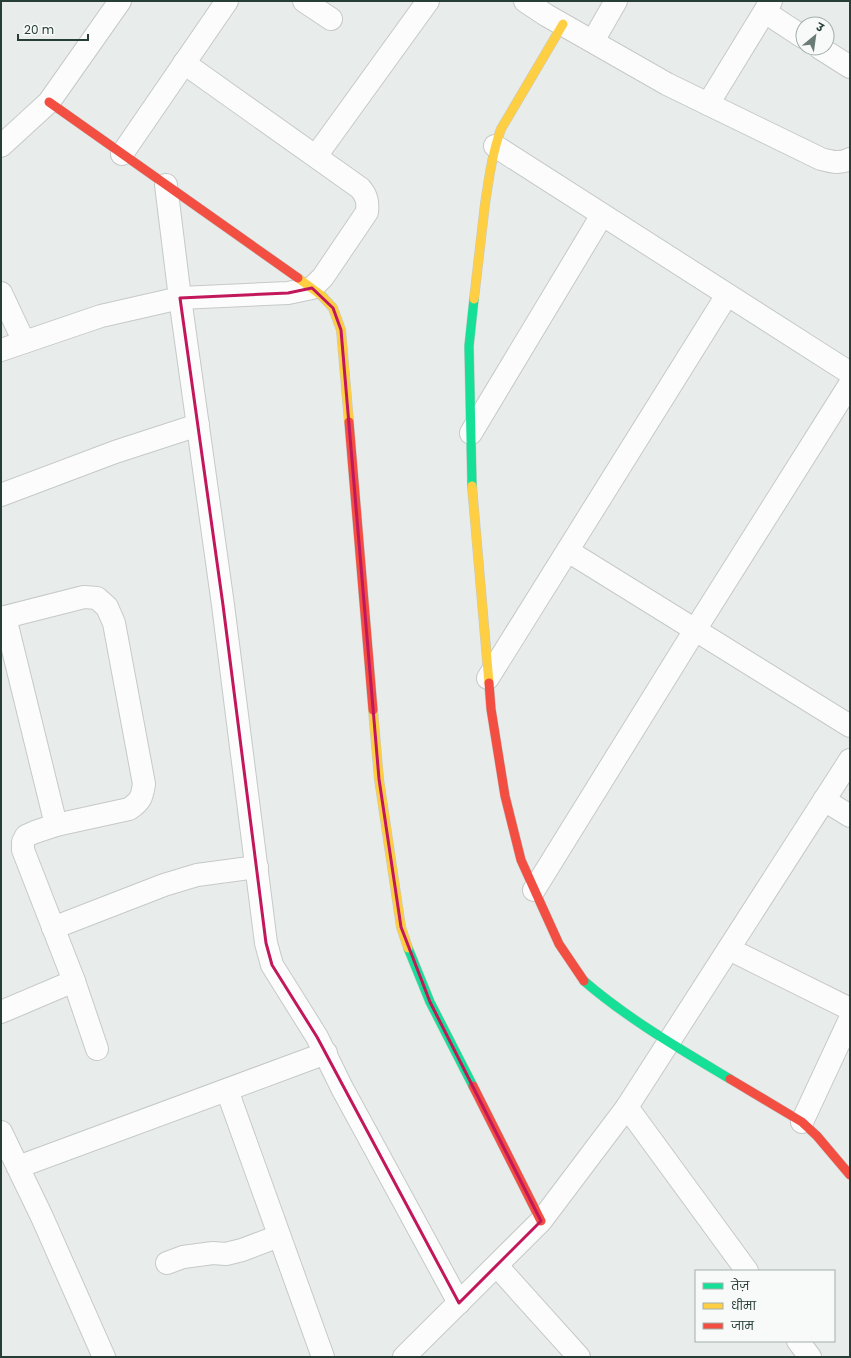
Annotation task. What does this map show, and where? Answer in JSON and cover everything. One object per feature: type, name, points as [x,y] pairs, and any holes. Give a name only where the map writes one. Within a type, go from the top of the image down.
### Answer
[{"type":"street","points":[[1,146],[49,102],[120,1]]},
{"type":"street","points":[[122,154],[226,1]]},
{"type":"street","points":[[304,1],[332,19]]},
{"type":"street","points":[[316,156],[428,1]]},
{"type":"street","points":[[526,1],[667,84],[821,160],[834,163],[844,162],[850,159]]},
{"type":"street","points":[[592,41],[616,1]]},
{"type":"street","points":[[708,104],[768,6],[795,30]]},
{"type":"street","points":[[563,24],[501,128],[495,146],[482,226],[469,346],[471,477],[491,709],[505,796],[521,860],[559,944],[583,980],[605,1000],[669,1042],[802,1122],[817,1136],[849,1172]]},
{"type":"street","points":[[833,56],[850,67]]},
{"type":"street","points":[[1,350],[101,316],[180,298],[288,293],[312,288],[323,277],[368,212],[366,195],[360,188],[184,63]]},
{"type":"street","points":[[49,102],[312,288],[333,308],[341,330],[380,779],[402,927],[414,964],[430,1002],[542,1221]]},
{"type":"street","points":[[495,146],[850,373]]},
{"type":"street","points":[[166,185],[180,298],[223,604],[266,943],[272,965],[317,1037],[342,1088],[459,1303]]},
{"type":"street","points":[[471,433],[602,214]]},
{"type":"street","points":[[1,293],[24,342]]},
{"type":"street","points":[[488,678],[728,295]]},
{"type":"street","points":[[534,890],[850,384]]},
{"type":"street","points":[[1,495],[115,452],[198,425]]},
{"type":"street","points":[[568,551],[850,726]]},
{"type":"street","points":[[56,825],[3,618],[84,597],[97,598],[107,607],[114,623],[144,784],[142,794],[139,802],[129,808],[56,825],[26,836],[23,842],[23,850],[74,981],[97,1049]]},
{"type":"street","points":[[404,1357],[542,1221],[627,1107],[850,760]]},
{"type":"street","points":[[824,800],[850,816]]},
{"type":"street","points":[[53,928],[164,885],[197,876],[257,867]]},
{"type":"street","points":[[729,949],[850,1010]]},
{"type":"street","points":[[1,1012],[74,981]]},
{"type":"street","points":[[802,1122],[850,1019]]},
{"type":"street","points":[[18,1167],[326,1054]]},
{"type":"street","points":[[227,1090],[323,1357]]},
{"type":"street","points":[[627,1107],[746,1270]]},
{"type":"street","points":[[1,1132],[42,1217],[104,1357]]},
{"type":"street","points":[[167,1264],[183,1257],[213,1253],[226,1254],[242,1250],[279,1236]]},
{"type":"street","points":[[497,1266],[579,1357]]},
{"type":"street","points":[[799,1342],[810,1357]]},
{"type":"highlighted area","points":[[312,288],[333,308],[341,330],[379,779],[401,927],[430,1002],[541,1221],[459,1303],[317,1037],[272,965],[266,943],[223,605],[180,298],[288,293]]},
{"type":"traffic: fast","points":[[472,486],[469,346],[474,299]]},
{"type":"traffic: fast","points":[[408,948],[430,1002],[473,1086]]},
{"type":"traffic: fast","points":[[584,981],[636,1021],[730,1079]]},
{"type":"traffic: slow","points":[[474,299],[485,204],[491,166],[498,138],[501,129],[563,24]]},
{"type":"traffic: slow","points":[[298,278],[322,296],[333,308],[341,330],[349,422]]},
{"type":"traffic: slow","points":[[472,486],[489,683]]},
{"type":"traffic: slow","points":[[373,710],[379,779],[401,927],[408,948]]},
{"type":"traffic: jam","points":[[49,102],[298,278]]},
{"type":"traffic: jam","points":[[349,422],[373,710]]},
{"type":"traffic: jam","points":[[489,683],[491,709],[505,796],[521,860],[559,944],[584,981]]},
{"type":"traffic: jam","points":[[730,1079],[802,1122],[817,1136],[850,1175]]},
{"type":"traffic: jam","points":[[473,1086],[541,1221]]}]
